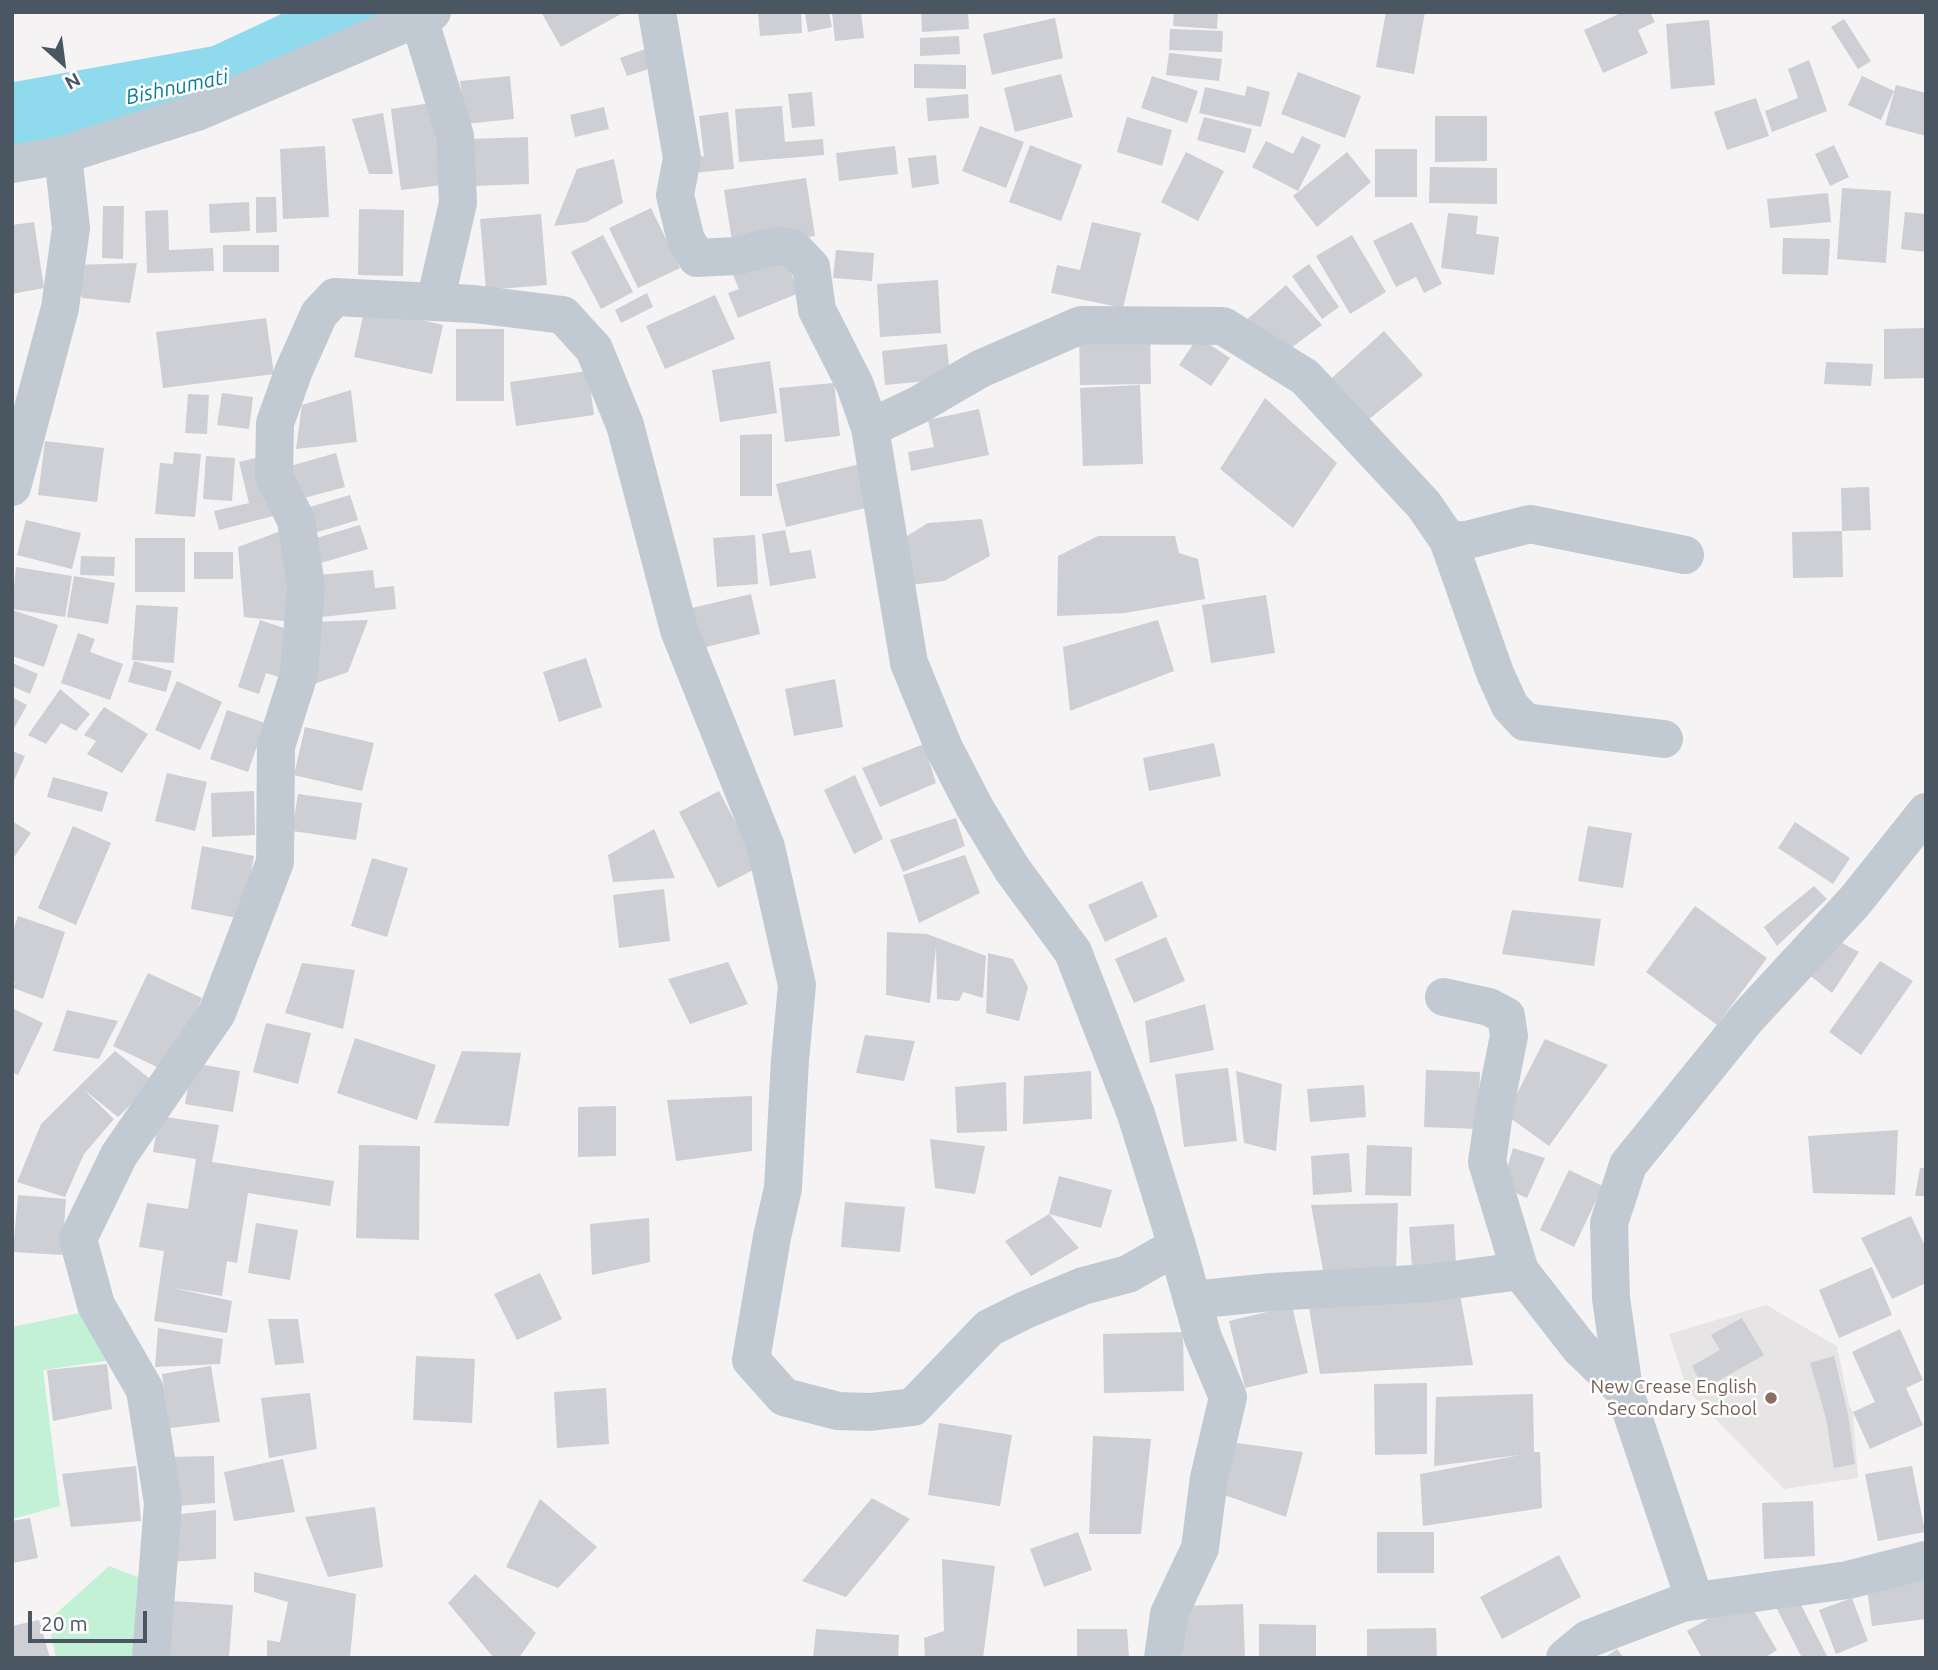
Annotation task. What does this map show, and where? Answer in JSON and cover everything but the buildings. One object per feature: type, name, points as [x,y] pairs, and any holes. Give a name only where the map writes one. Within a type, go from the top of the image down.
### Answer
[{"type":"street","points":[[657,12],[682,158],[675,195],[686,240],[697,258],[736,256],[775,246],[793,248],[811,267],[817,310],[855,385],[870,428],[909,663],[944,748],[975,808],[1012,869],[1073,952],[1136,1114],[1203,1338],[1228,1397],[1209,1478],[1200,1548],[1169,1614],[1163,1658]]},
{"type":"street","points":[[12,164],[63,155],[197,112],[425,15],[454,136],[458,203],[435,302]]},
{"type":"street","points":[[12,487],[60,308],[71,228],[63,155]]},
{"type":"street","points":[[150,1658],[163,1503],[145,1390],[96,1305],[78,1239],[120,1156],[217,1013],[275,862],[276,746],[299,674],[306,586],[296,520],[274,477],[275,423],[294,370],[319,314],[335,297],[474,303],[563,315],[594,349],[625,425],[679,630],[766,847],[797,985],[783,1188],[751,1360],[784,1397],[838,1411],[870,1412],[913,1407],[989,1328],[1083,1286],[1128,1274],[1177,1246]]},
{"type":"street","points":[[870,428],[918,405],[980,369],[1081,325],[1223,326],[1305,377],[1424,505],[1448,540],[1495,673],[1510,706],[1525,722],[1664,739]]},
{"type":"street","points":[[1448,540],[1466,540],[1530,524],[1685,555]]},
{"type":"street","points":[[1695,1601],[1624,1390],[1611,1298],[1609,1223],[1628,1165],[1747,1018],[1855,901],[1926,812]]},
{"type":"street","points":[[1444,997],[1489,1007],[1506,1016],[1510,1036],[1495,1106],[1487,1162],[1520,1271],[1580,1348],[1624,1390]]},
{"type":"street","points":[[1192,1300],[1271,1292],[1430,1283],[1520,1271]]},
{"type":"street","points":[[1565,1658],[1588,1639],[1682,1603],[1847,1580],[1926,1560]]},
{"type":"shaded area","name":"New Crease English Secondary School","points":[[1766,1305],[1837,1346],[1849,1405],[1853,1412],[1858,1478],[1784,1489],[1688,1391],[1669,1334]]},
{"type":"green space","points":[[113,1306],[133,1357],[43,1370],[60,1506],[12,1519],[12,1327]]},
{"type":"green space","points":[[109,1566],[143,1579],[144,1658],[56,1658],[48,1621]]},
{"type":"waterway","name":"Bishnumati","points":[[12,119],[223,81],[371,12]]},
{"type":"place","name":"New Crease English Secondary School","points":[[1771,1398]]}]
